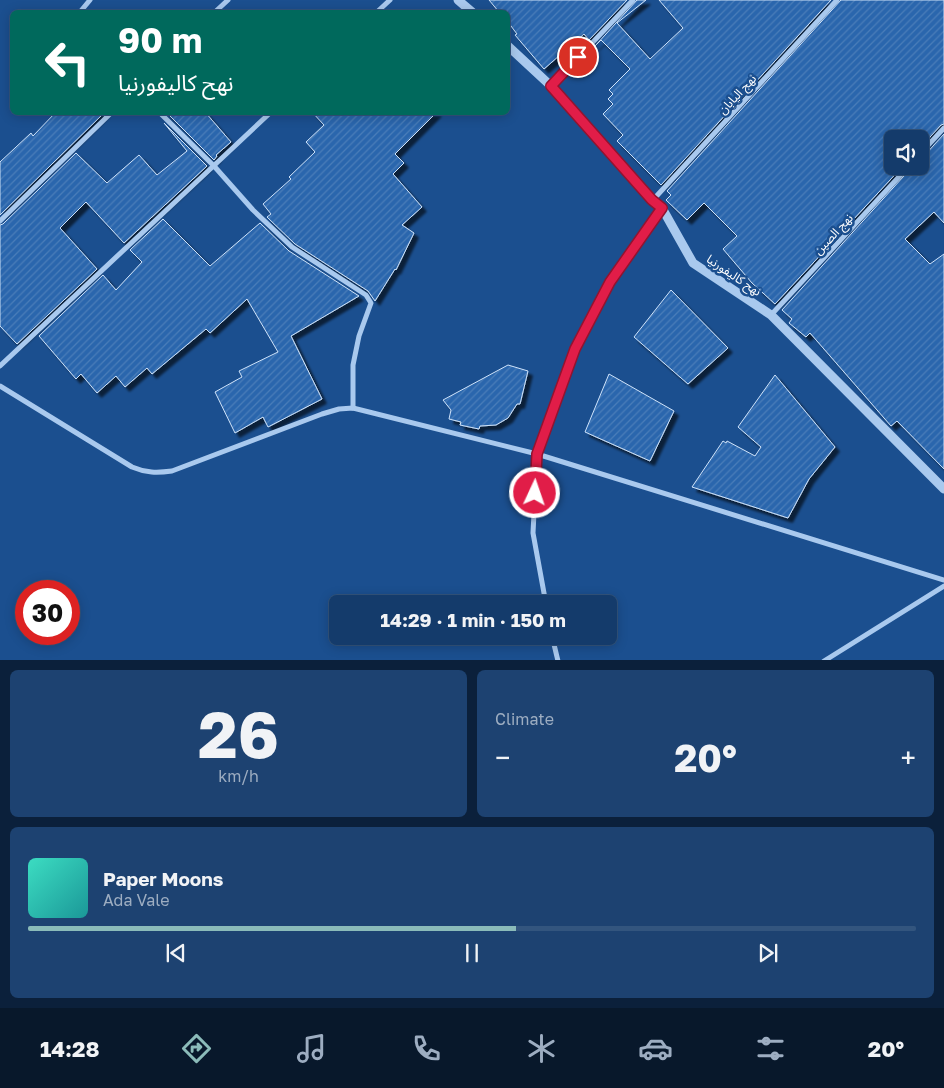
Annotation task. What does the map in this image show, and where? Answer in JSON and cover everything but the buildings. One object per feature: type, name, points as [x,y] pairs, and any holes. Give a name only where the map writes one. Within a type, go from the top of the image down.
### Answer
[{"type":"street","points":[[82,10],[90,0]]},
{"type":"street","points":[[217,10],[228,0]]},
{"type":"street","points":[[379,10],[390,0]]},
{"type":"street","points":[[458,0],[470,10]]},
{"type":"street","points":[[551,86],[633,0]]},
{"type":"street","name":"نهج اليابان","points":[[652,200],[837,0]]},
{"type":"street","name":"نهح كاليفورنيا","points":[[510,48],[551,86],[652,200],[662,208],[693,263],[771,315],[944,489]]},
{"type":"street","points":[[0,221],[109,115]]},
{"type":"street","points":[[162,115],[214,166],[253,210],[292,247],[366,295],[369,299],[371,303],[353,365],[353,408]]},
{"type":"street","points":[[0,366],[268,115]]},
{"type":"street","points":[[929,144],[944,128]]},
{"type":"street","name":"نهج الصين","points":[[771,315],[900,175]]},
{"type":"street","points":[[544,595],[533,533],[537,454],[575,349],[610,282],[662,208]]},
{"type":"street","points":[[0,386],[132,467],[145,472],[172,471],[322,414],[339,409],[353,408],[537,454],[944,580]]},
{"type":"street","points":[[824,660],[944,586]]},
{"type":"street","points":[[554,645],[558,660]]},
{"type":"route","points":[[535,493],[537,454],[575,349],[610,282],[662,208],[652,200],[551,86],[578,57]]}]
